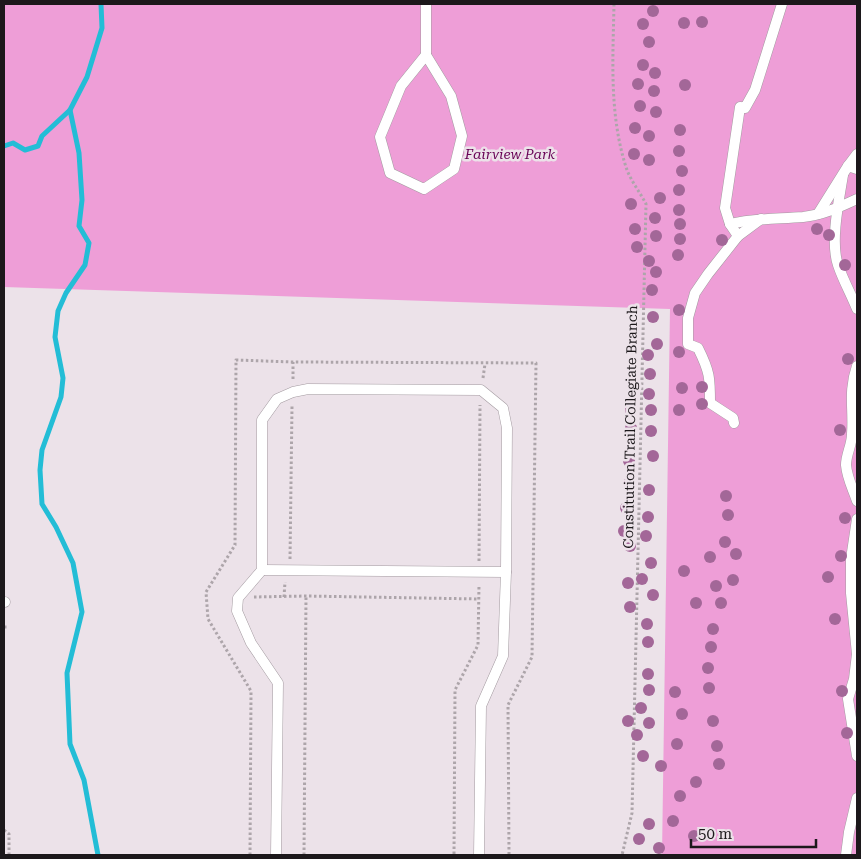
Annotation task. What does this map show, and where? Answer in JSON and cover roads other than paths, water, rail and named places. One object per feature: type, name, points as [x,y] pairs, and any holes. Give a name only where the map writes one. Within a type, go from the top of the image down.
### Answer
[{"type":"lane","points":[[426,4],[426,55],[451,96],[462,136],[454,169],[424,189],[390,174],[380,136],[401,86],[426,55]]},
{"type":"lane","points":[[738,236],[730,224],[725,208],[740,107],[746,108],[755,90],[782,4]]},
{"type":"lane","points":[[818,214],[849,170],[857,154]]},
{"type":"lane","points":[[849,170],[838,208],[835,256],[857,308]]},
{"type":"lane","points":[[730,224],[761,219],[804,217],[838,208],[857,198]]},
{"type":"lane","points":[[734,423],[733,418],[710,404],[710,376],[698,348],[688,344],[688,318],[695,293],[708,274],[738,236],[761,219]]},
{"type":"lane","points":[[857,366],[851,393],[852,438],[846,464],[848,476],[857,501]]},
{"type":"lane","points":[[276,855],[278,683],[251,643],[237,611],[238,598],[262,570],[262,420],[277,399],[293,392],[308,389],[481,390],[503,408],[507,428],[506,572],[503,656],[481,706],[479,855]]},
{"type":"lane","points":[[857,520],[851,559],[851,586],[857,654],[854,679],[848,699],[857,756]]},
{"type":"lane","points":[[262,570],[506,572]]},
{"type":"lane","points":[[846,855],[857,798]]},
{"type":"waterway","points":[[4,146],[13,143],[25,150],[38,146],[42,136],[70,110],[87,77],[102,28],[101,4]]},
{"type":"waterway","points":[[70,110],[79,153],[82,200],[79,226],[89,243],[85,265],[66,293],[58,311],[55,337],[63,378],[61,397],[42,450],[40,470],[42,504],[56,527],[73,563],[82,612],[67,673],[70,744],[84,780],[98,855]]},
{"type":"park label","name":"Fairview Park","points":[[510,154]]}]
